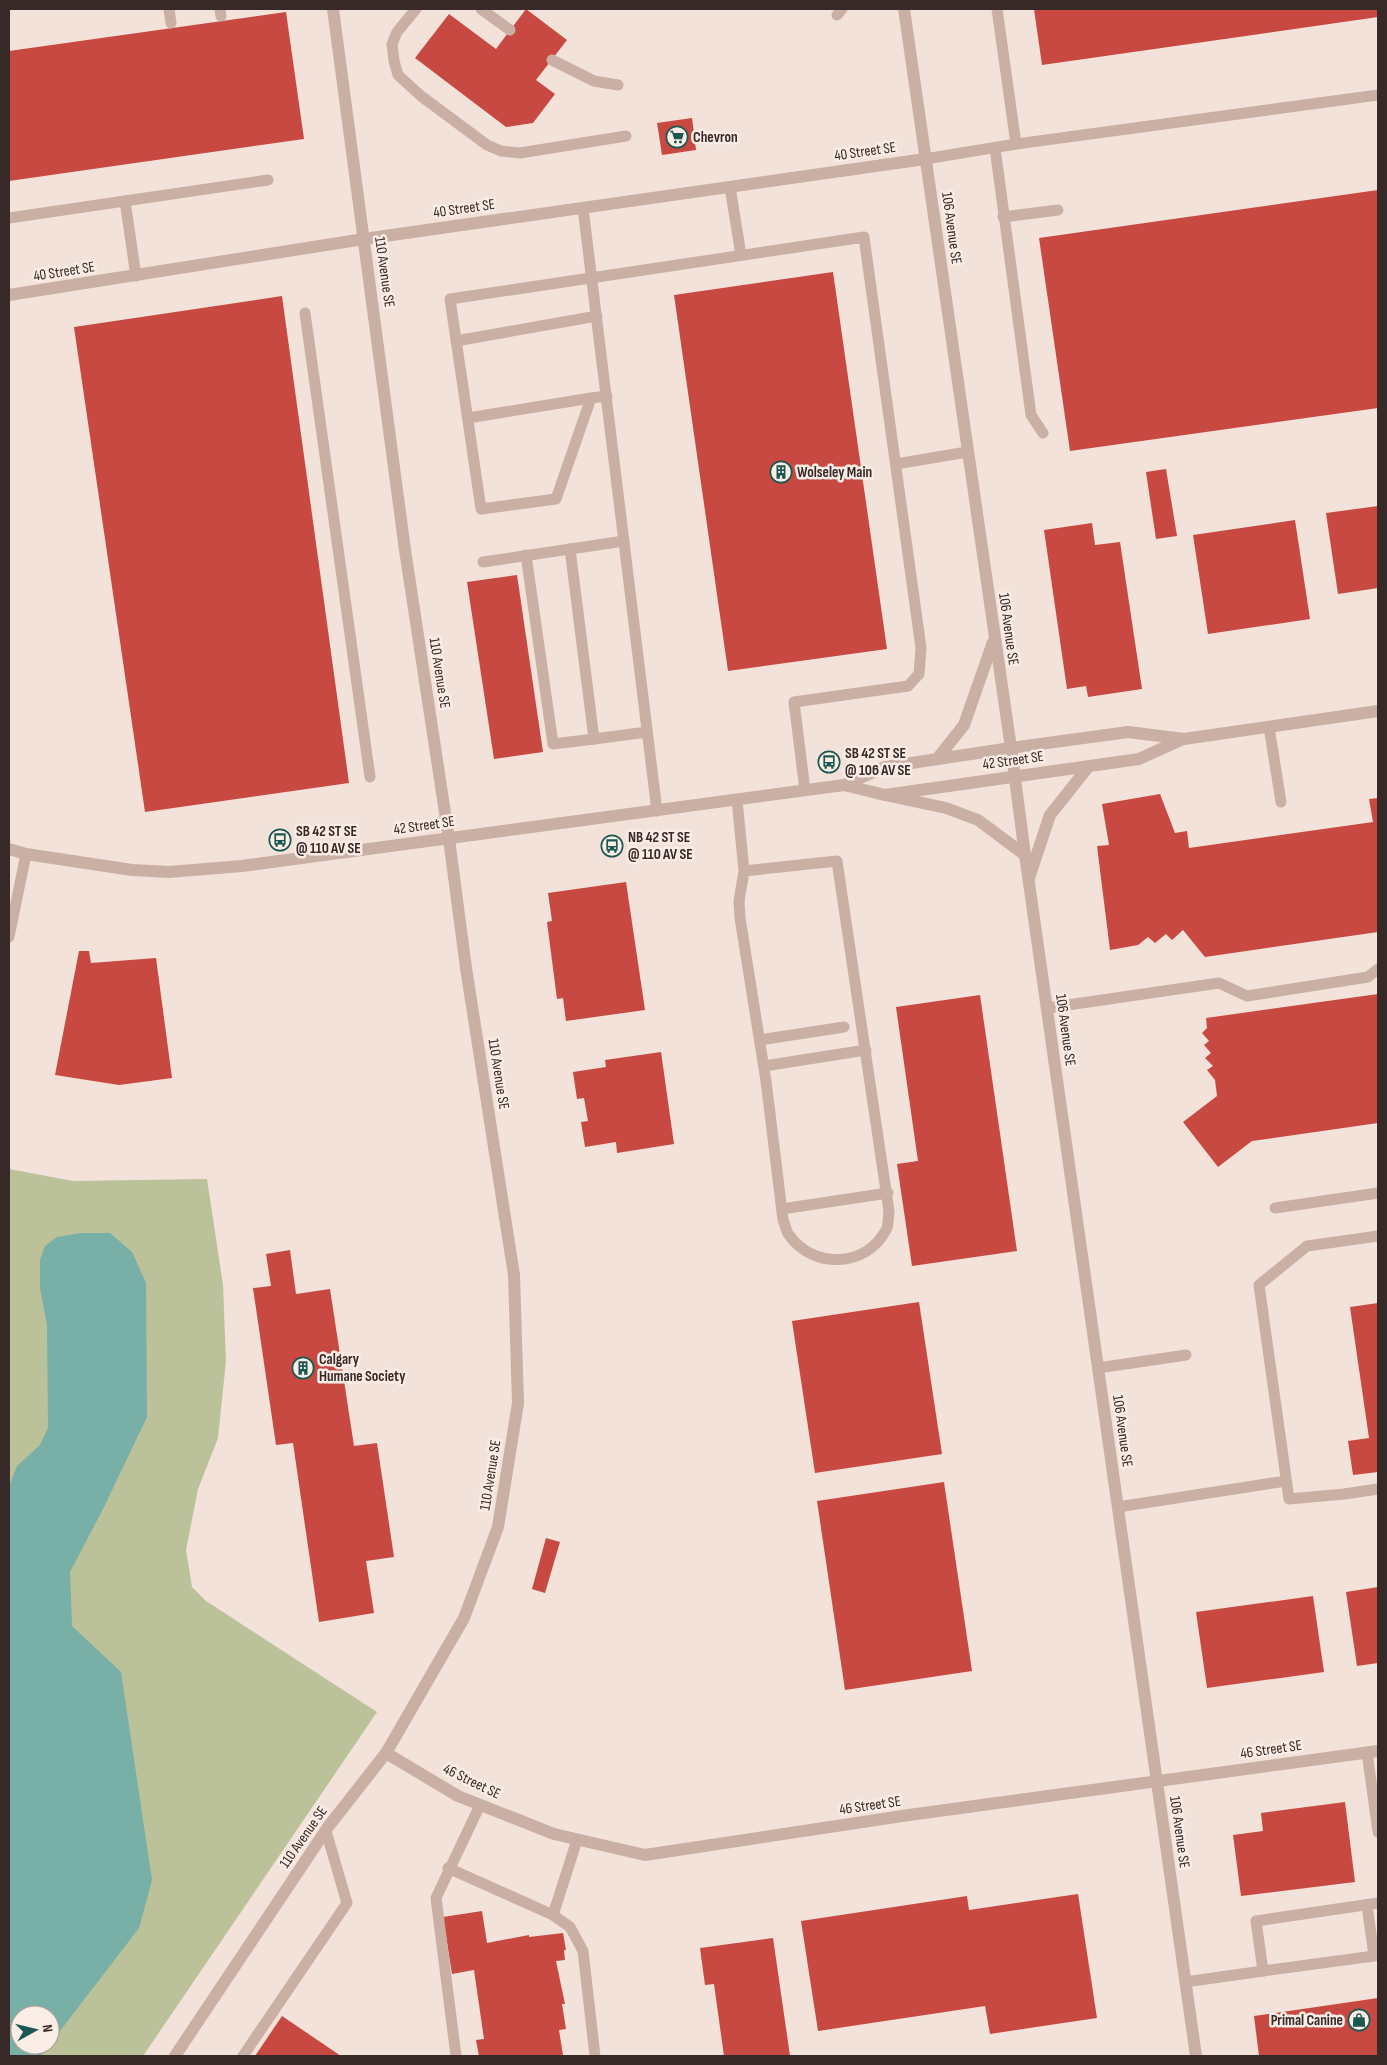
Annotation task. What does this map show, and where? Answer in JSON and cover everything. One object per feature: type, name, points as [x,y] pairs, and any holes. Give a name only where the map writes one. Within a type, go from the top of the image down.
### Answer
[{"type":"street","name":"110 Avenue SE","points":[[175,2056],[326,1831],[386,1753],[464,1618],[498,1527],[518,1403],[514,1275],[466,968],[449,838],[405,550],[333,9]]},
{"type":"street","name":"106 Avenue SE","points":[[904,9],[1011,748],[1024,855],[1196,2056]]},
{"type":"street","name":"40 Street SE","points":[[9,296],[364,239],[925,158]]},
{"type":"street","points":[[937,759],[964,725],[994,639]]},
{"type":"street","name":"42 Street SE","points":[[844,786],[885,767],[1011,748],[1128,732],[1184,739],[1378,712]]},
{"type":"street","name":"42 Street SE","points":[[9,849],[26,854],[132,870],[169,872],[242,866],[805,790],[844,786],[885,795],[1139,759],[1184,739]]},
{"type":"street","points":[[1028,880],[1050,815],[1089,766]]},
{"type":"street","points":[[885,795],[946,808],[978,820],[1024,855]]},
{"type":"street","name":"46 Street SE","points":[[386,1753],[458,1796],[554,1834],[645,1855],[909,1815],[1372,1752]]},
{"type":"lane","points":[[169,9],[171,23]]},
{"type":"lane","points":[[416,9],[397,32],[392,44],[398,75],[421,96],[488,145],[501,151],[520,153],[626,136]]},
{"type":"lane","points":[[481,9],[510,30]]},
{"type":"lane","points":[[997,9],[1016,144]]},
{"type":"lane","points":[[552,60],[594,81],[618,85]]},
{"type":"lane","points":[[925,158],[1378,95]]},
{"type":"lane","points":[[995,148],[1031,415],[1043,433]]},
{"type":"lane","points":[[9,218],[268,180]]},
{"type":"lane","points":[[730,186],[741,256]]},
{"type":"lane","points":[[125,201],[136,276]]},
{"type":"lane","points":[[583,208],[598,316],[657,811]]},
{"type":"lane","points":[[1003,217],[1058,210]]},
{"type":"lane","points":[[591,398],[556,499],[482,509],[450,300],[864,237],[921,648],[919,674],[908,686],[794,702],[805,790]]},
{"type":"lane","points":[[305,313],[370,777]]},
{"type":"lane","points":[[456,341],[598,316]]},
{"type":"lane","points":[[468,418],[607,396]]},
{"type":"lane","points":[[896,464],[967,452]]},
{"type":"lane","points":[[483,562],[624,541]]},
{"type":"lane","points":[[570,549],[594,739]]},
{"type":"lane","points":[[526,555],[553,744],[647,732]]},
{"type":"lane","points":[[1270,727],[1281,802]]},
{"type":"lane","points":[[737,800],[744,871],[739,900],[740,918],[764,1066],[783,1220],[789,1234],[803,1248],[823,1260],[849,1260],[874,1248],[887,1229],[889,1211],[888,1193],[837,861],[744,871]]},
{"type":"lane","points":[[9,933],[26,854]]},
{"type":"lane","points":[[1047,1008],[1219,983],[1247,996],[1368,977],[1378,970]]},
{"type":"lane","points":[[760,1040],[844,1027]]},
{"type":"lane","points":[[764,1066],[866,1050]]},
{"type":"lane","points":[[1275,1208],[1378,1192]]},
{"type":"lane","points":[[782,1209],[888,1193]]},
{"type":"lane","points":[[1378,1236],[1307,1246],[1259,1285],[1289,1499],[1378,1489]]},
{"type":"lane","points":[[1098,1368],[1186,1355]]},
{"type":"lane","points":[[1118,1507],[1286,1481]]},
{"type":"lane","points":[[1372,1752],[1378,1832]]},
{"type":"lane","points":[[456,2056],[436,1898],[448,1868],[480,1804]]},
{"type":"lane","points":[[243,2056],[347,1903],[326,1831]]},
{"type":"lane","points":[[553,1915],[577,1840]]},
{"type":"lane","points":[[448,1868],[553,1915],[570,1927],[583,1950],[595,2056]]},
{"type":"lane","points":[[1185,1982],[1374,1956],[1373,1904],[1256,1921],[1263,1971]]},
{"type":"green space","points":[[9,1169],[73,1181],[207,1179],[223,1285],[226,1361],[218,1438],[198,1489],[186,1550],[192,1587],[206,1601],[377,1712],[143,2056],[9,2056]]},
{"type":"water","points":[[81,1233],[110,1233],[132,1252],[146,1283],[147,1417],[102,1511],[70,1572],[72,1626],[121,1672],[152,1880],[139,1928],[60,2031],[60,2005],[10,2005],[10,2055],[42,2055],[9,2056],[9,1486],[17,1466],[40,1445],[48,1428],[47,1325],[40,1288],[40,1260],[45,1246],[57,1237]]},
{"type":"building","points":[[526,9],[567,40],[536,80],[555,94],[533,123],[506,127],[415,58],[449,14],[496,49]]},
{"type":"building","points":[[1034,9],[1378,9],[1378,17],[1042,65]]},
{"type":"building","points":[[286,12],[304,139],[9,181],[9,51]]},
{"type":"building","name":"Chevron","points":[[692,118],[696,150],[662,155],[657,123]]},
{"type":"building","points":[[1378,190],[1378,408],[1070,451],[1039,238]]},
{"type":"building","name":"Wolseley Main","points":[[833,272],[887,649],[728,671],[674,295]]},
{"type":"building","points":[[282,296],[349,783],[145,812],[74,327]]},
{"type":"building","points":[[1166,469],[1177,536],[1156,539],[1146,472]]},
{"type":"building","points":[[1378,506],[1378,588],[1338,594],[1326,513]]},
{"type":"building","points":[[1295,520],[1310,619],[1208,634],[1193,535]]},
{"type":"building","points":[[1092,523],[1095,545],[1120,542],[1142,689],[1088,697],[1086,686],[1067,689],[1044,530]]},
{"type":"building","points":[[517,575],[543,752],[494,759],[467,582]]},
{"type":"building","points":[[1160,794],[1175,833],[1187,831],[1189,848],[1373,822],[1369,799],[1378,798],[1378,932],[1205,957],[1183,930],[1172,940],[1166,934],[1155,943],[1148,937],[1138,945],[1110,950],[1097,846],[1109,845],[1102,804]]},
{"type":"building","points":[[626,882],[645,1010],[566,1021],[563,998],[557,999],[547,922],[552,921],[548,893]]},
{"type":"building","points":[[79,951],[89,951],[91,963],[156,958],[172,1078],[119,1085],[55,1075]]},
{"type":"building","points":[[1378,994],[1378,1123],[1252,1141],[1218,1167],[1183,1122],[1217,1096],[1215,1080],[1207,1070],[1213,1066],[1205,1058],[1211,1053],[1204,1045],[1209,1041],[1202,1033],[1207,1028],[1206,1018]]},
{"type":"building","points":[[980,995],[1017,1251],[912,1266],[897,1164],[918,1161],[896,1007]]},
{"type":"building","points":[[661,1052],[674,1144],[617,1153],[616,1142],[585,1147],[581,1122],[588,1121],[584,1098],[577,1099],[573,1072],[606,1067],[605,1060]]},
{"type":"building","name":"Calgary Humane Society","points":[[290,1250],[296,1294],[330,1289],[354,1446],[377,1443],[394,1557],[366,1561],[374,1613],[319,1622],[293,1443],[276,1445],[253,1288],[271,1286],[266,1254]]},
{"type":"building","points":[[919,1302],[942,1454],[815,1473],[792,1321]]},
{"type":"building","points":[[1378,1303],[1378,1472],[1353,1475],[1348,1441],[1369,1438],[1350,1307]]},
{"type":"building","points":[[944,1482],[972,1671],[845,1690],[817,1501]]},
{"type":"building","points":[[546,1538],[560,1542],[545,1593],[532,1589]]},
{"type":"building","points":[[1378,1587],[1378,1663],[1357,1666],[1346,1592]]},
{"type":"building","points":[[1313,1596],[1324,1672],[1207,1688],[1196,1612]]},
{"type":"building","points":[[1345,1802],[1355,1882],[1241,1896],[1233,1835],[1263,1831],[1261,1813]]},
{"type":"building","points":[[1078,1894],[1097,2018],[990,2034],[985,2006],[818,2031],[801,1921],[967,1896],[969,1910]]},
{"type":"building","points":[[482,1911],[487,1943],[529,1935],[529,1937],[563,1933],[566,1950],[564,1950],[565,1960],[556,1961],[565,2004],[562,2004],[566,2029],[559,2030],[562,2056],[479,2056],[476,2040],[484,2039],[474,1970],[452,1974],[443,1917]]},
{"type":"building","points":[[773,1938],[790,2056],[724,2056],[714,1984],[705,1985],[700,1948]]},
{"type":"building","points":[[1378,1998],[1378,2056],[1259,2056],[1254,2016]]},
{"type":"building","points":[[282,2016],[341,2056],[255,2056]]},
{"type":"place","name":"Chevron","points":[[677,137]]},
{"type":"place","name":"Wolseley Main","points":[[781,472]]},
{"type":"place","name":"SB 42 ST SE @ 106 AV SE","points":[[829,762]]},
{"type":"place","name":"SB 42 ST SE @ 110 AV SE","points":[[280,840]]},
{"type":"place","name":"NB 42 ST SE @ 110 AV SE","points":[[612,846]]},
{"type":"place","name":"Calgary Humane Society","points":[[303,1368]]},
{"type":"place","name":"Primal Canine","points":[[1359,2020]]}]
